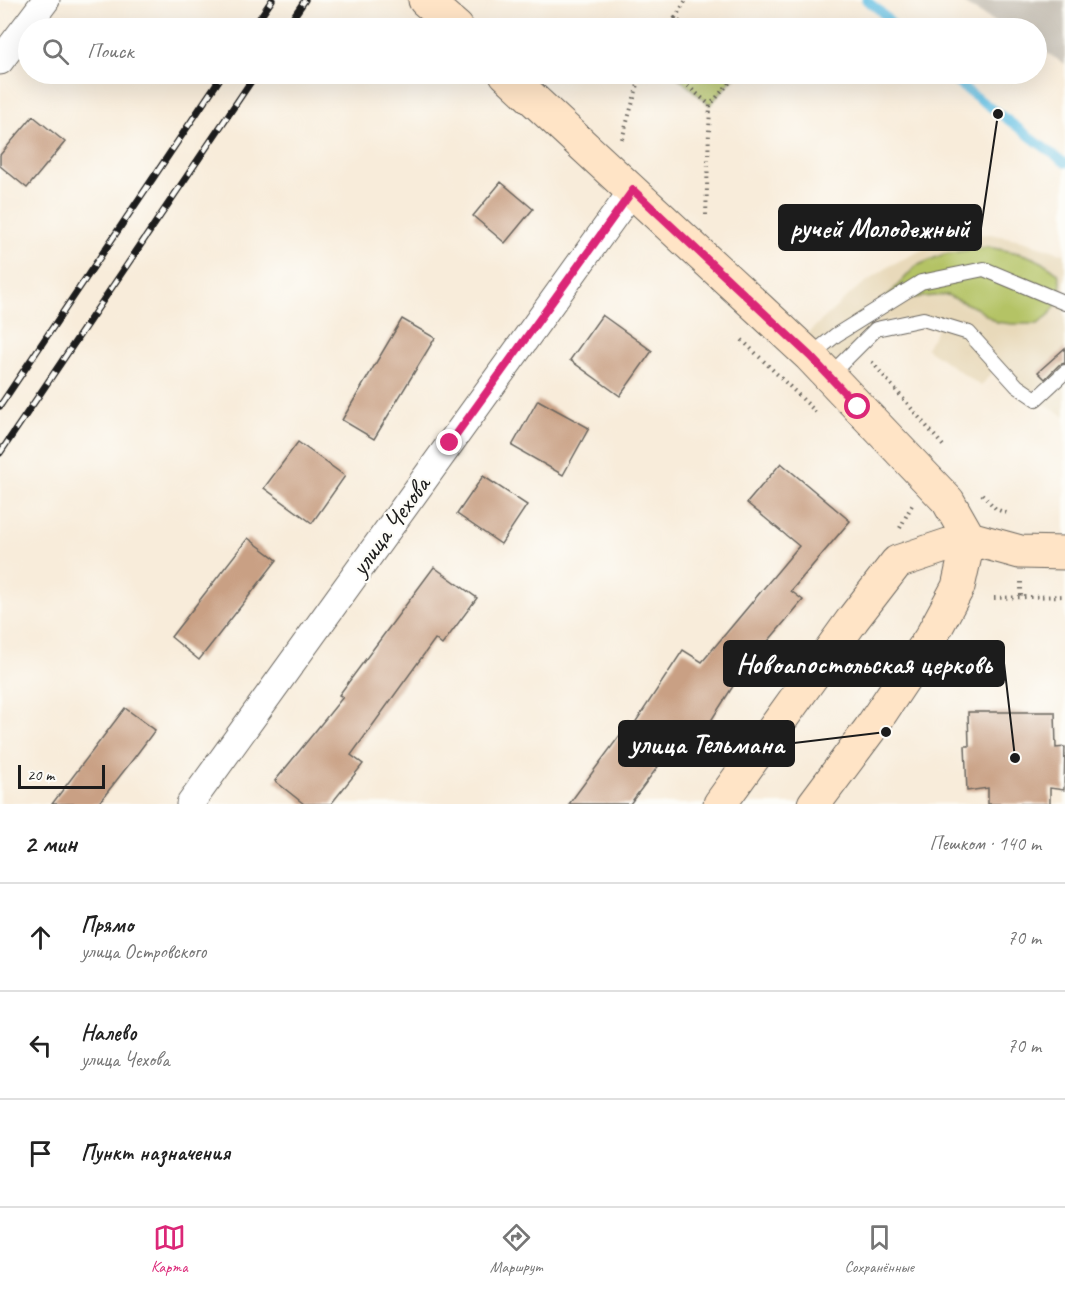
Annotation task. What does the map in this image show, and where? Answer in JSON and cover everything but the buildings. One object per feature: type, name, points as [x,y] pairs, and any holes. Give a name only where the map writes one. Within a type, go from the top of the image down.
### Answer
[{"type":"main road","points":[[425,0],[446,18]]},
{"type":"main road","points":[[517,84],[819,366],[948,501],[969,538],[958,587],[930,639],[870,729],[814,804]]},
{"type":"main road","points":[[720,804],[897,562],[969,538],[1020,552],[1065,553]]},
{"type":"street","points":[[32,18],[46,0]]},
{"type":"street","points":[[0,61],[18,37]]},
{"type":"street","name":"улица Чехова","points":[[190,804],[621,179]]},
{"type":"lane","points":[[819,366],[836,335],[921,282],[984,269],[1065,303]]},
{"type":"lane","points":[[819,366],[876,329],[923,319],[969,333],[1017,386],[1036,399],[1065,372]]},
{"type":"path","points":[[675,18],[686,0]]},
{"type":"path","points":[[621,179],[620,148],[638,84]]},
{"type":"path","points":[[686,84],[710,105]]},
{"type":"path","points":[[704,258],[710,105],[728,84]]},
{"type":"path","points":[[736,333],[820,415]]},
{"type":"path","points":[[896,536],[912,505],[903,497]]},
{"type":"path","points":[[994,598],[1065,596]]},
{"type":"shaded area","points":[[958,0],[1065,0],[1065,64],[1047,53],[1047,18],[988,18]]},
{"type":"shaded area","points":[[990,234],[1016,239],[1065,254],[1065,416],[994,370],[981,386],[926,348],[937,330],[923,319],[890,320],[829,376],[796,344],[856,289],[891,265],[930,246],[961,236]]},
{"type":"green space","points":[[686,84],[728,84],[710,105]]},
{"type":"green space","points":[[987,247],[1016,252],[1033,258],[1058,273],[1061,283],[1059,300],[1050,314],[1038,324],[996,322],[976,308],[947,295],[884,300],[916,266],[944,254]]},
{"type":"waterway","points":[[866,0],[887,18]]},
{"type":"waterway","points":[[957,84],[1065,163]]},
{"type":"railway","points":[[260,18],[272,0]]},
{"type":"railway","points":[[293,18],[305,0]]},
{"type":"railway","points":[[0,406],[216,84]]},
{"type":"railway","points":[[0,453],[249,84]]},
{"type":"place","name":"ручей Молодежный","points":[[998,114]]},
{"type":"place","name":"улица Тельмана","points":[[886,732]]},
{"type":"place","name":"Новоапостольская церковь","points":[[1015,758]]},
{"type":"route","points":[[450,443],[633,190],[810,356],[858,407]]}]
